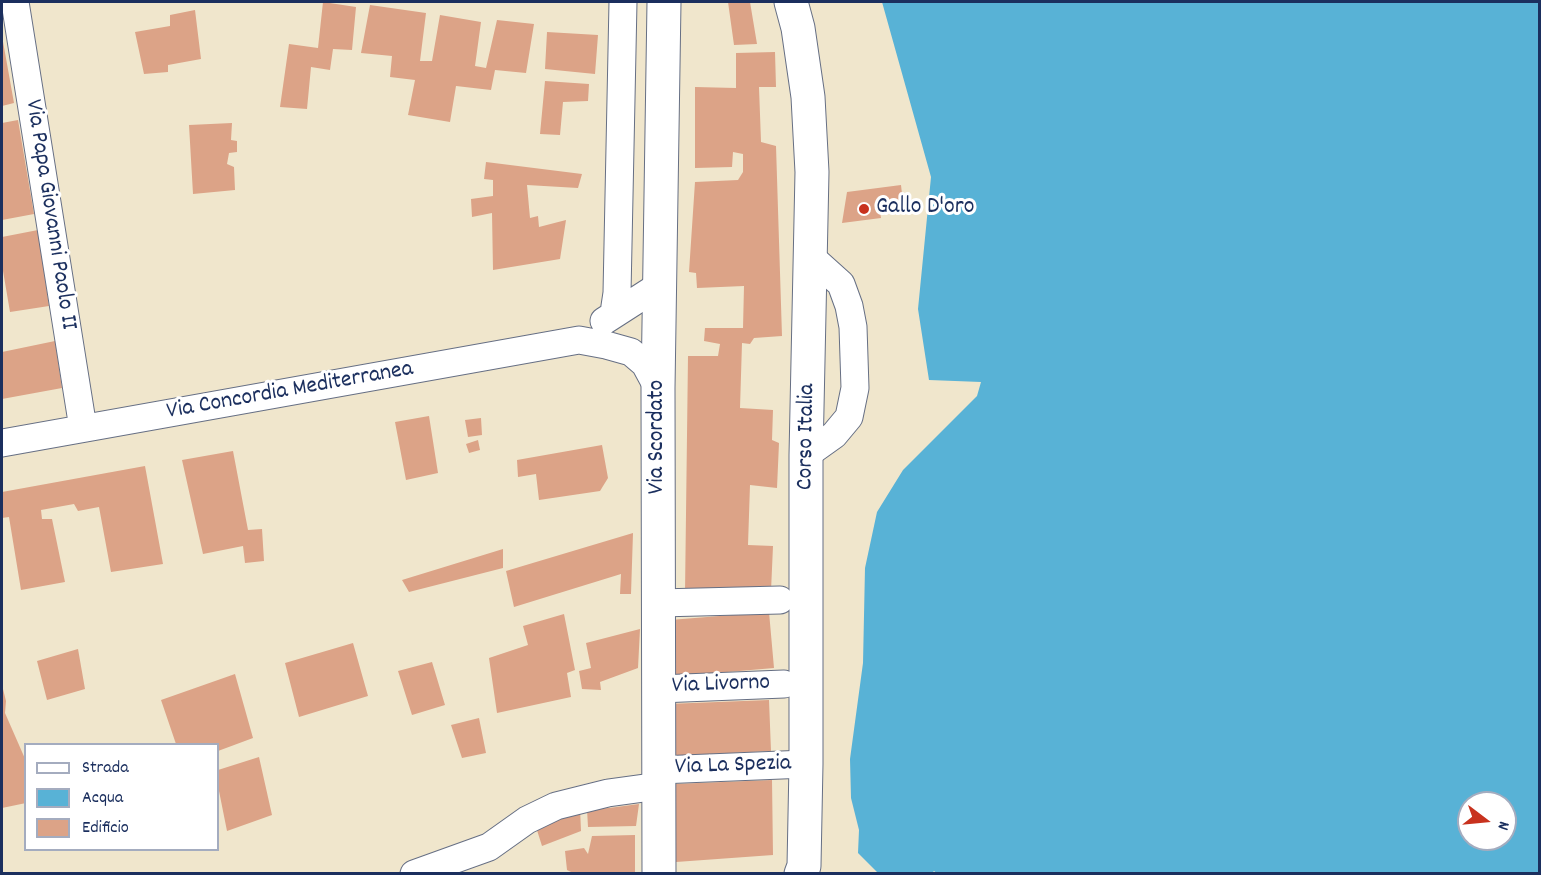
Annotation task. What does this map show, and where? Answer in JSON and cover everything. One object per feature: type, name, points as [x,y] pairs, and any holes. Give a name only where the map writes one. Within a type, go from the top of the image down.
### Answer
[{"type":"street","name":"Via Papa Giovanni Paolo II","points":[[15,2],[82,429]]},
{"type":"street","points":[[614,313],[617,293],[623,2]]},
{"type":"street","name":"Via Scordato","points":[[659,873],[658,388],[664,2]]},
{"type":"street","name":"Corso Italia","points":[[791,2],[798,28],[808,97],[812,172],[812,257],[806,454],[806,764],[804,866],[801,873]]},
{"type":"street","points":[[620,156],[663,151]]},
{"type":"street","points":[[806,454],[834,435],[849,417],[855,388],[853,327],[849,306],[841,284],[812,257]]},
{"type":"street","points":[[579,340],[614,313],[660,285]]},
{"type":"street","name":"Via Concordia Mediterranea","points":[[2,443],[579,340]]},
{"type":"street","points":[[579,340],[631,352],[645,364],[658,388]]},
{"type":"street","points":[[658,603],[780,600]]},
{"type":"street","name":"Via Livorno","points":[[658,688],[784,684]]},
{"type":"street","name":"Via La Spezia","points":[[414,873],[489,847],[527,820],[556,807],[608,792],[659,778],[806,764]]},
{"type":"water","points":[[882,2],[1539,2],[1539,873],[938,874],[934,871],[931,874],[879,874],[858,853],[859,830],[851,798],[850,759],[863,663],[865,568],[877,512],[903,470],[977,396],[981,382],[929,380],[918,309],[931,177]]},
{"type":"building","points":[[323,2],[356,7],[352,50],[333,49],[330,70],[311,67],[307,109],[280,107],[289,44],[318,48]]},
{"type":"building","points":[[728,2],[750,2],[757,44],[734,45]]},
{"type":"building","points":[[370,5],[426,13],[420,61],[432,61],[440,15],[481,22],[475,66],[486,68],[497,20],[534,24],[526,73],[495,70],[491,90],[456,86],[450,122],[408,115],[415,80],[390,77],[392,56],[361,53]]},
{"type":"building","points":[[195,10],[201,59],[168,65],[168,72],[144,74],[135,32],[170,26],[170,15]]},
{"type":"building","points":[[547,32],[598,35],[595,74],[545,69]]},
{"type":"building","points":[[2,36],[14,103],[2,106]]},
{"type":"building","points":[[775,52],[776,87],[759,87],[761,142],[776,146],[782,336],[754,338],[750,344],[742,343],[740,408],[773,410],[772,440],[779,443],[777,488],[750,485],[748,545],[773,546],[771,591],[685,593],[688,356],[718,356],[720,344],[704,341],[705,328],[743,328],[744,286],[697,288],[696,273],[689,272],[695,182],[738,180],[743,172],[743,154],[733,152],[732,167],[695,168],[695,87],[736,88],[736,53]]},
{"type":"building","points":[[545,81],[589,84],[588,101],[563,102],[560,135],[540,134]]},
{"type":"building","points":[[18,120],[34,214],[2,220],[2,123]]},
{"type":"building","points":[[232,123],[231,140],[237,141],[237,152],[229,153],[227,164],[234,167],[235,190],[193,194],[189,125]]},
{"type":"building","points":[[486,162],[582,174],[578,188],[527,185],[530,218],[538,216],[539,227],[566,220],[560,259],[493,270],[492,213],[472,217],[471,199],[493,196],[493,180],[484,179]]},
{"type":"building","points":[[901,185],[903,203],[879,206],[881,218],[842,223],[847,192]]},
{"type":"building","points":[[38,230],[49,306],[10,312],[2,265],[2,237]]},
{"type":"building","points":[[55,341],[62,388],[2,399],[2,352]]},
{"type":"building","points":[[429,416],[438,473],[406,480],[395,422]]},
{"type":"building","points":[[481,418],[482,435],[468,437],[465,420]]},
{"type":"building","points":[[478,440],[480,450],[469,453],[466,444]]},
{"type":"building","points":[[602,445],[608,478],[600,491],[539,500],[536,474],[518,477],[517,460]]},
{"type":"building","points":[[233,451],[248,530],[262,529],[264,561],[245,563],[243,546],[203,554],[182,460]]},
{"type":"building","points":[[145,466],[163,564],[111,572],[99,507],[78,511],[74,504],[41,510],[42,519],[52,519],[65,582],[21,590],[9,517],[2,518],[2,492]]},
{"type":"building","points":[[633,533],[631,594],[620,594],[621,574],[514,607],[506,571]]},
{"type":"building","points":[[503,549],[503,568],[409,592],[402,580]]},
{"type":"building","points":[[769,612],[774,668],[669,677],[670,620]]},
{"type":"building","points":[[564,614],[575,670],[567,673],[571,697],[497,713],[489,658],[528,645],[523,626]]},
{"type":"building","points":[[640,629],[638,668],[600,682],[601,690],[582,689],[579,671],[591,668],[586,643]]},
{"type":"building","points":[[353,643],[368,696],[299,717],[285,663]]},
{"type":"building","points":[[78,649],[85,689],[47,700],[37,661]]},
{"type":"building","points":[[432,662],[445,705],[412,715],[398,671]]},
{"type":"building","points":[[235,674],[253,738],[219,751],[219,743],[176,743],[161,700]]},
{"type":"building","points":[[2,685],[6,701],[5,713],[24,756],[24,803],[2,808]]},
{"type":"building","points":[[769,700],[771,751],[670,756],[667,704]]},
{"type":"building","points":[[479,718],[486,753],[462,758],[451,725]]},
{"type":"building","points":[[259,757],[272,815],[227,831],[219,791],[219,770]]},
{"type":"building","points":[[772,780],[773,855],[676,862],[674,784]]},
{"type":"building","points":[[639,804],[636,826],[588,827],[587,809]]},
{"type":"building","points":[[580,808],[581,831],[542,846],[536,827]]},
{"type":"building","points":[[635,835],[635,874],[575,874],[567,870],[565,851],[584,848],[588,854],[592,836]]},
{"type":"place","name":"Gallo D'oro","points":[[864,209]]}]
